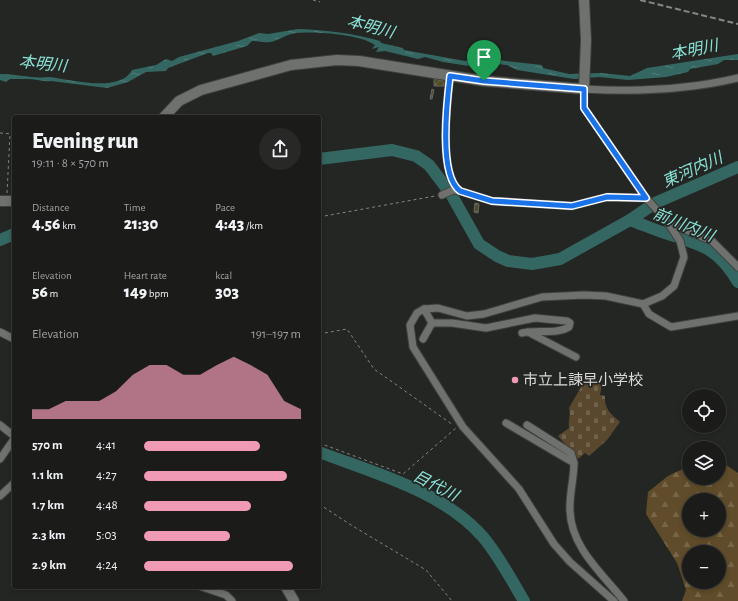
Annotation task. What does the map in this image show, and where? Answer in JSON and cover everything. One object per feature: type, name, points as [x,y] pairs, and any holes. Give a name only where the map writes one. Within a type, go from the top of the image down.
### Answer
[{"type":"street","points":[[584,0],[586,40],[584,108],[647,199],[659,215],[667,222],[680,241],[684,257],[674,286],[662,296],[643,304],[606,296],[584,295],[542,297],[484,314],[467,316],[438,308],[424,309],[417,313],[410,325],[413,347],[446,403],[463,427],[519,489],[554,544],[570,562],[614,601]]},
{"type":"street","points":[[165,115],[168,111],[187,96],[290,65],[336,60],[359,61],[484,81],[584,86],[643,91],[716,83],[738,78]]},
{"type":"street","points":[[450,76],[446,150],[449,168],[457,190]]},
{"type":"street","points":[[442,195],[457,190],[492,201],[572,206],[607,197],[647,199]]},
{"type":"street","points":[[667,222],[712,240],[738,267]]},
{"type":"street","points":[[643,304],[649,314],[671,327],[738,316]]},
{"type":"street","points":[[424,309],[432,323]]},
{"type":"street","points":[[432,323],[452,322],[486,328],[535,318],[567,321],[570,323],[569,327],[564,331],[525,332],[576,357]]},
{"type":"street","points":[[423,339],[432,323]]},
{"type":"street","points":[[0,332],[12,338]]},
{"type":"street","points":[[506,423],[574,463]]},
{"type":"street","points":[[0,425],[12,435]]},
{"type":"street","points":[[527,425],[570,453],[574,463],[570,496],[570,514],[573,530],[593,565],[624,601]]},
{"type":"street","points":[[0,459],[12,440]]},
{"type":"street","points":[[0,496],[12,484]]},
{"type":"street","points":[[207,589],[226,596],[232,601]]},
{"type":"street","points":[[287,589],[294,601]]},
{"type":"path","points":[[313,0],[320,2]]},
{"type":"path","points":[[0,133],[10,134],[7,202]]},
{"type":"path","points":[[321,218],[442,195]]},
{"type":"path","points":[[321,334],[347,329],[374,369],[461,431]]},
{"type":"path","points":[[321,444],[402,474],[456,428]]},
{"type":"path","points":[[321,505],[426,570],[452,601]]},
{"type":"green space","points":[[584,382],[602,384],[600,395],[605,396],[607,408],[620,422],[607,440],[589,456],[585,453],[578,459],[558,436],[569,428],[569,408]]},
{"type":"green space","points":[[726,465],[738,473],[738,601],[682,601],[686,589],[726,589],[726,545],[682,545],[682,578],[677,563],[646,514],[648,492],[668,476],[682,469],[682,485],[726,485]]},
{"type":"water","points":[[298,29],[350,34],[380,41],[381,43],[403,48],[404,50],[465,61],[480,58],[542,65],[543,68],[569,74],[601,73],[630,76],[647,68],[738,54],[738,60],[724,60],[718,64],[690,69],[688,72],[666,77],[628,80],[599,77],[574,79],[517,70],[507,65],[484,63],[469,66],[443,62],[425,57],[418,59],[385,51],[376,52],[379,47],[372,49],[375,45],[359,38],[337,34],[304,32],[296,33],[272,42],[252,41],[247,46],[213,56],[211,53],[208,53],[168,68],[166,71],[146,72],[128,82],[107,88],[30,79],[10,79],[6,82],[0,80],[0,74],[50,77],[82,82],[107,83],[126,77],[132,70],[156,65],[166,59],[172,61],[179,57],[238,41],[259,33],[268,34]]},
{"type":"building","points":[[434,79],[446,81],[445,86],[434,86]]},
{"type":"building","points":[[432,89],[434,90],[432,99],[430,99]]},
{"type":"building","points":[[475,203],[479,204],[478,213],[474,212]]},
{"type":"waterway","name":"東河内川","points":[[321,159],[392,150],[416,156],[429,165],[451,194],[479,244],[497,256],[508,261],[532,264],[560,259],[630,220],[655,203],[738,167]]},
{"type":"waterway","name":"前川内川","points":[[630,220],[702,246],[717,256],[731,271],[738,282]]},
{"type":"waterway","name":"目代川","points":[[0,240],[12,235]]},
{"type":"waterway","name":"目代川","points":[[321,453],[407,485],[448,507],[467,521],[489,544],[524,601]]},
{"type":"railway","points":[[640,0],[738,24]]},
{"type":"place","name":"市立上諫早小学校","points":[[515,380]]},
{"type":"route","points":[[450,76],[484,81],[584,89],[584,108],[646,198],[607,197],[590,203],[572,206],[492,201],[460,191],[456,188],[449,168],[446,150],[447,106],[450,76]]},
{"type":"water label","name":"本明川","points":[[371,26]]},
{"type":"water label","name":"本明川","points":[[694,49]]},
{"type":"water label","name":"本明川","points":[[43,63]]}]
